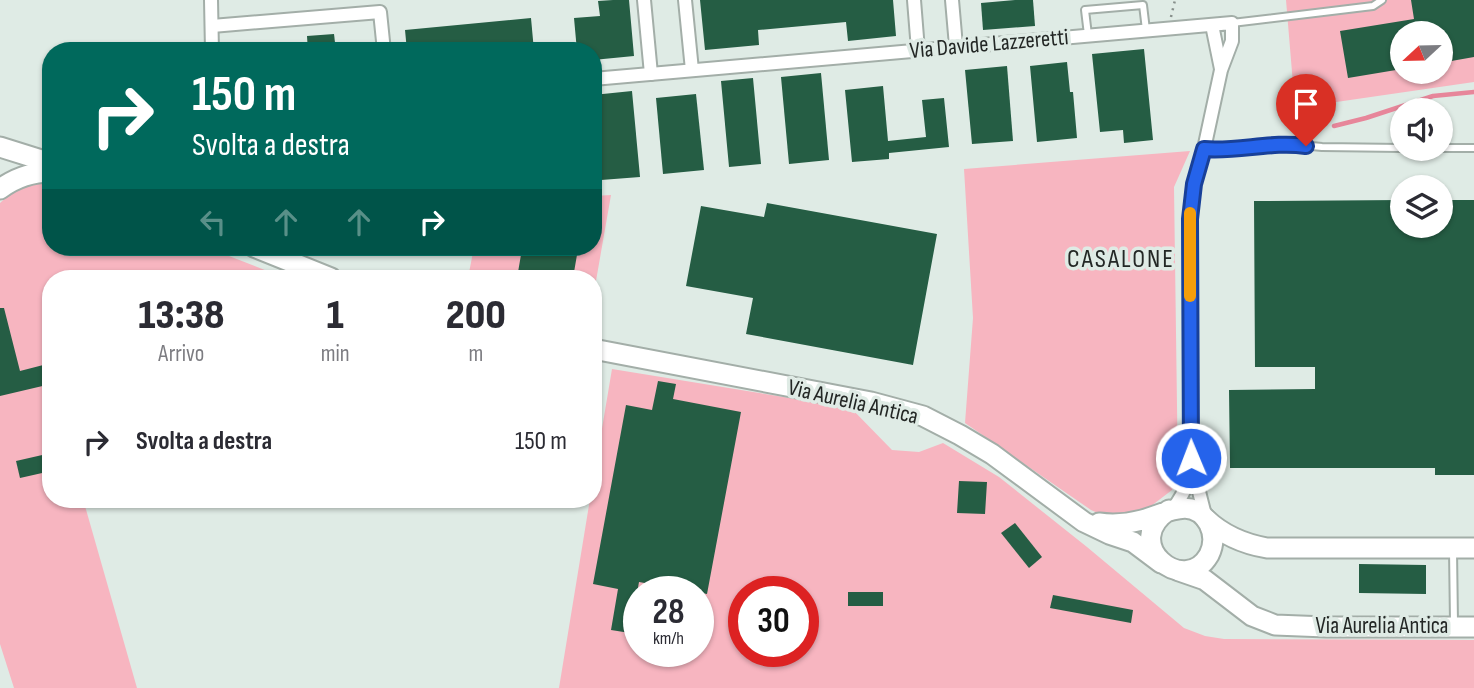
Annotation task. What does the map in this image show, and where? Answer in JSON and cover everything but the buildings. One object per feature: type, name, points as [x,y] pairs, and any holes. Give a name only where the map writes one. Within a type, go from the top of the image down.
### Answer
[{"type":"street","points":[[211,0],[212,42]]},
{"type":"street","points":[[644,0],[651,74]]},
{"type":"street","points":[[685,0],[692,70]]},
{"type":"street","points":[[914,0],[918,50]]},
{"type":"street","points":[[952,0],[956,47]]},
{"type":"street","points":[[212,26],[380,12],[383,42]]},
{"type":"street","points":[[1191,458],[1195,481],[1213,539],[1212,550],[1207,559],[1189,570],[1170,567],[1154,555],[1151,534],[1160,516],[1171,510],[1184,494],[1189,481],[1190,219],[1194,184],[1221,70],[1232,41],[1232,23]]},
{"type":"street","name":"Via Davide Lazzeretti","points":[[602,78],[1232,23]]},
{"type":"street","points":[[1212,25],[1221,70]]},
{"type":"street","points":[[0,147],[42,160]]},
{"type":"street","points":[[0,189],[18,178],[42,172]]},
{"type":"street","points":[[276,256],[311,270]]},
{"type":"street","name":"Via Aurelia Antica","points":[[602,351],[871,402],[923,416],[992,454],[1084,522],[1133,542],[1170,567],[1205,580],[1245,612],[1267,623],[1474,627]]},
{"type":"street","points":[[1084,522],[1120,524],[1188,508],[1201,514],[1214,527],[1233,538],[1267,548],[1474,548]]},
{"type":"lane","name":"Via Davide Lazzeretti","points":[[1232,23],[1373,6],[1382,0]]},
{"type":"lane","points":[[1088,35],[1085,10],[1143,5],[1146,30]]},
{"type":"lane","points":[[1204,149],[1291,144],[1390,148]]},
{"type":"lane","points":[[1453,148],[1474,148]]},
{"type":"lane","points":[[1453,548],[1454,627]]},
{"type":"path","points":[[1170,27],[1175,0]]},
{"type":"shaded area","points":[[1286,0],[1474,0],[1474,82],[1295,108]]},
{"type":"shaded area","points":[[1190,151],[1174,187],[1178,478],[1172,490],[1142,513],[1134,516],[1100,514],[965,423],[973,318],[964,169]]},
{"type":"shaded area","points":[[42,183],[42,256],[229,256],[265,270],[42,270],[42,508],[86,508],[137,688],[14,688],[0,644],[0,203],[11,194]]},
{"type":"shaded area","points":[[611,195],[602,246],[602,196]]},
{"type":"shaded area","points":[[472,256],[600,256],[598,270],[470,270]]},
{"type":"shaded area","points":[[612,369],[851,408],[892,450],[919,452],[943,443],[999,477],[1184,628],[1205,636],[1224,639],[1474,640],[1474,688],[559,688],[589,508],[602,508],[602,428]]},
{"type":"waterway","points":[[1334,126],[1433,96],[1474,92]]},
{"type":"slow traffic","points":[[1190,213],[1190,296]]},
{"type":"district","name":"CASALONE","points":[[1121,259]]},
{"type":"route","points":[[1191,458],[1190,219],[1194,184],[1204,149],[1291,144],[1306,146]]}]
